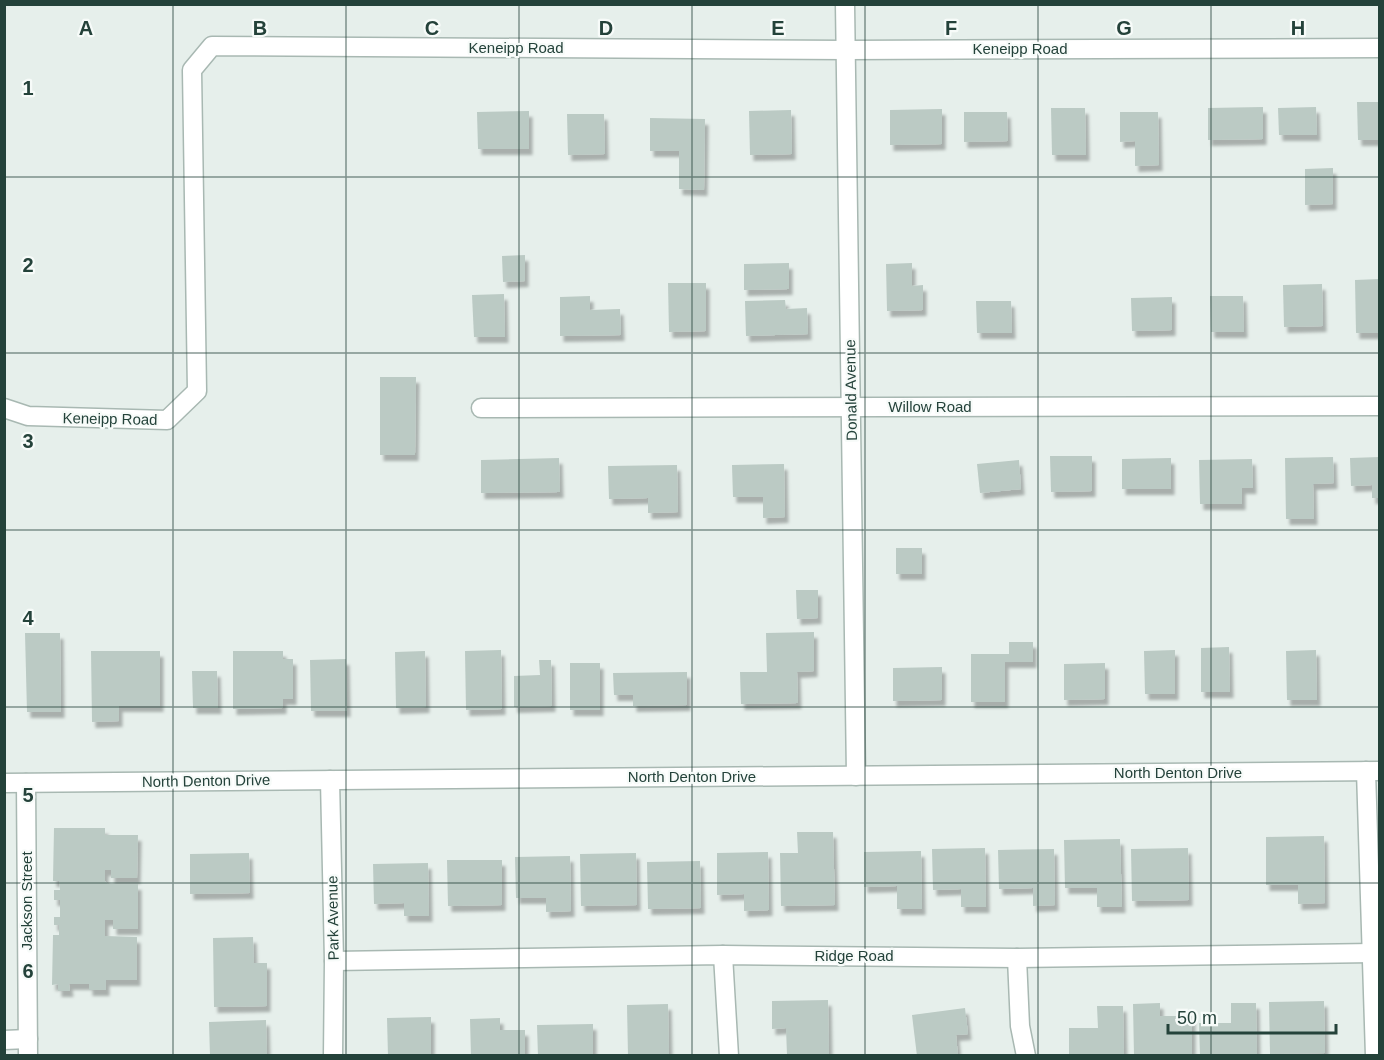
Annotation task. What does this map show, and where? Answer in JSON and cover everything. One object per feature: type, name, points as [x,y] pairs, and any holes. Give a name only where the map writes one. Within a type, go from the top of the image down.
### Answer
[{"type":"street","name":"Donald Avenue","points":[[845,4],[856,776]]},
{"type":"street","name":"Keneipp Road","points":[[4,408],[28,416],[167,420],[197,391],[192,70],[212,46],[846,50],[1380,48]]},
{"type":"street","name":"Willow Road","points":[[482,408],[1380,406]]},
{"type":"street","name":"North Denton Drive","points":[[4,783],[1373,771]]},
{"type":"street","points":[[1373,771],[1375,1056]]},
{"type":"street","name":"Park Avenue","points":[[330,780],[334,961],[333,1056]]},
{"type":"street","name":"Jackson Street","points":[[26,783],[28,1047]]},
{"type":"street","name":"Ridge Road","points":[[334,961],[723,955],[1017,958],[1373,953]]},
{"type":"street","points":[[723,955],[729,1056]]},
{"type":"street","points":[[1017,958],[1020,1026],[1026,1056]]},
{"type":"street","points":[[4,1040],[28,1047]]},
{"type":"building","points":[[1357,102],[1380,102],[1380,140],[1358,140]]},
{"type":"building","points":[[1263,107],[1263,139],[1208,140],[1208,108]]},
{"type":"building","points":[[1316,107],[1317,135],[1279,135],[1278,108]]},
{"type":"building","points":[[1051,108],[1085,108],[1086,155],[1052,155]]},
{"type":"building","points":[[942,109],[942,144],[890,145],[890,110]]},
{"type":"building","points":[[791,110],[792,154],[750,155],[749,111]]},
{"type":"building","points":[[529,111],[529,149],[478,149],[477,112]]},
{"type":"building","points":[[964,112],[1007,112],[1008,141],[964,142]]},
{"type":"building","points":[[1120,112],[1158,112],[1159,165],[1135,166],[1135,141],[1120,142]]},
{"type":"building","points":[[567,114],[604,114],[605,154],[568,155]]},
{"type":"building","points":[[650,118],[705,119],[704,190],[679,189],[679,151],[650,151]]},
{"type":"building","points":[[1333,168],[1333,204],[1305,205],[1305,169]]},
{"type":"building","points":[[525,255],[525,281],[503,282],[502,256]]},
{"type":"building","points":[[789,263],[789,289],[744,290],[744,264]]},
{"type":"building","points":[[912,263],[912,286],[923,285],[923,310],[887,311],[886,264]]},
{"type":"building","points":[[1380,279],[1380,333],[1356,333],[1355,280]]},
{"type":"building","points":[[668,283],[706,283],[706,331],[669,332]]},
{"type":"building","points":[[1322,284],[1323,326],[1284,327],[1283,285]]},
{"type":"building","points":[[504,294],[505,337],[474,337],[472,295]]},
{"type":"building","points":[[590,296],[590,310],[620,309],[621,335],[560,336],[560,297]]},
{"type":"building","points":[[1210,296],[1243,296],[1244,332],[1211,332]]},
{"type":"building","points":[[1172,297],[1172,330],[1132,331],[1131,298]]},
{"type":"building","points":[[785,300],[786,309],[807,308],[808,334],[746,336],[745,301]]},
{"type":"building","points":[[976,301],[1011,301],[1012,333],[977,333]]},
{"type":"building","points":[[380,377],[416,377],[415,455],[380,455]]},
{"type":"building","points":[[1050,456],[1092,456],[1092,491],[1051,492]]},
{"type":"building","points":[[1333,457],[1334,483],[1313,484],[1314,519],[1286,519],[1285,458]]},
{"type":"building","points":[[1380,457],[1380,498],[1372,498],[1372,485],[1351,486],[1350,458]]},
{"type":"building","points":[[559,458],[560,492],[481,493],[481,460]]},
{"type":"building","points":[[1171,458],[1171,489],[1122,489],[1122,459]]},
{"type":"building","points":[[1252,459],[1253,488],[1242,488],[1242,504],[1200,504],[1199,460]]},
{"type":"building","points":[[1019,460],[1021,489],[980,493],[977,464]]},
{"type":"building","points":[[784,464],[785,517],[763,518],[763,497],[733,497],[732,465]]},
{"type":"building","points":[[677,465],[678,512],[648,513],[648,498],[609,499],[608,466]]},
{"type":"building","points":[[896,548],[922,548],[922,574],[896,574]]},
{"type":"building","points":[[796,590],[818,590],[818,618],[797,619]]},
{"type":"building","points":[[814,632],[814,671],[797,672],[798,703],[741,704],[740,672],[767,672],[766,633]]},
{"type":"building","points":[[25,633],[60,633],[61,712],[27,712]]},
{"type":"building","points":[[1009,642],[1033,642],[1033,662],[1005,662],[1005,702],[971,702],[971,654],[1009,654]]},
{"type":"building","points":[[1229,647],[1230,692],[1201,692],[1201,648]]},
{"type":"building","points":[[501,650],[502,709],[466,710],[465,651]]},
{"type":"building","points":[[1175,650],[1175,694],[1145,694],[1144,651]]},
{"type":"building","points":[[1316,650],[1317,700],[1287,700],[1286,651]]},
{"type":"building","points":[[91,651],[160,651],[160,706],[119,706],[119,721],[92,722]]},
{"type":"building","points":[[233,651],[283,651],[283,659],[293,659],[293,699],[283,699],[283,708],[233,709]]},
{"type":"building","points":[[425,651],[426,707],[396,708],[395,652]]},
{"type":"building","points":[[346,659],[347,711],[311,711],[310,660]]},
{"type":"building","points":[[539,660],[551,660],[552,706],[514,707],[514,676],[540,675]]},
{"type":"building","points":[[570,663],[600,663],[600,710],[570,710]]},
{"type":"building","points":[[1105,663],[1105,699],[1064,700],[1064,664]]},
{"type":"building","points":[[942,667],[942,700],[893,701],[893,668]]},
{"type":"building","points":[[192,671],[217,671],[218,708],[193,708]]},
{"type":"building","points":[[687,672],[687,705],[633,706],[633,695],[614,695],[613,673]]},
{"type":"building","points":[[54,828],[105,828],[105,835],[138,835],[137,878],[111,878],[111,870],[105,870],[105,881],[108,884],[138,884],[138,929],[113,929],[113,920],[105,920],[105,936],[137,937],[137,980],[106,980],[106,990],[89,990],[89,984],[69,984],[70,991],[58,991],[58,984],[52,985],[53,935],[59,935],[59,925],[54,925],[54,917],[60,917],[60,900],[54,900],[54,890],[60,890],[59,881],[53,881]]},
{"type":"building","points":[[797,832],[833,832],[835,905],[781,906],[780,853],[798,853]]},
{"type":"building","points":[[1324,836],[1325,903],[1298,904],[1298,885],[1266,885],[1266,837]]},
{"type":"building","points":[[1120,839],[1122,907],[1097,907],[1097,888],[1065,888],[1064,840]]},
{"type":"building","points":[[985,848],[986,907],[961,907],[961,889],[933,890],[932,849]]},
{"type":"building","points":[[1188,848],[1189,900],[1132,901],[1131,849]]},
{"type":"building","points":[[1054,849],[1055,905],[1033,906],[1033,888],[999,889],[998,850]]},
{"type":"building","points":[[921,851],[922,909],[897,909],[897,886],[864,887],[864,852]]},
{"type":"building","points":[[768,852],[769,910],[744,911],[744,894],[717,895],[717,853]]},
{"type":"building","points":[[249,853],[250,893],[190,894],[190,854]]},
{"type":"building","points":[[636,853],[637,905],[581,906],[580,854]]},
{"type":"building","points":[[570,856],[571,911],[546,912],[546,898],[516,898],[515,857]]},
{"type":"building","points":[[447,860],[502,860],[502,905],[448,906]]},
{"type":"building","points":[[700,861],[701,908],[648,909],[647,862]]},
{"type":"building","points":[[428,863],[429,916],[404,916],[404,903],[374,904],[373,864]]},
{"type":"building","points":[[253,937],[254,963],[267,963],[267,1006],[214,1007],[213,938]]},
{"type":"building","points":[[828,1000],[829,1054],[787,1055],[786,1028],[772,1029],[772,1001]]},
{"type":"building","points":[[1324,1001],[1325,1053],[1270,1054],[1269,1002]]},
{"type":"building","points":[[1160,1003],[1160,1016],[1192,1016],[1192,1056],[1134,1056],[1133,1004]]},
{"type":"building","points":[[1231,1003],[1256,1003],[1257,1056],[1200,1056],[1199,1023],[1231,1023]]},
{"type":"building","points":[[668,1004],[669,1056],[628,1056],[627,1005]]},
{"type":"building","points":[[1097,1006],[1123,1006],[1124,1056],[1069,1056],[1069,1028],[1098,1028]]},
{"type":"building","points":[[965,1008],[968,1034],[956,1035],[958,1056],[917,1056],[912,1015]]},
{"type":"building","points":[[431,1017],[431,1056],[388,1056],[387,1018]]},
{"type":"building","points":[[500,1018],[500,1030],[525,1030],[525,1056],[471,1056],[470,1019]]},
{"type":"building","points":[[266,1020],[267,1056],[210,1056],[209,1022]]},
{"type":"building","points":[[593,1024],[593,1056],[538,1056],[537,1025]]}]
